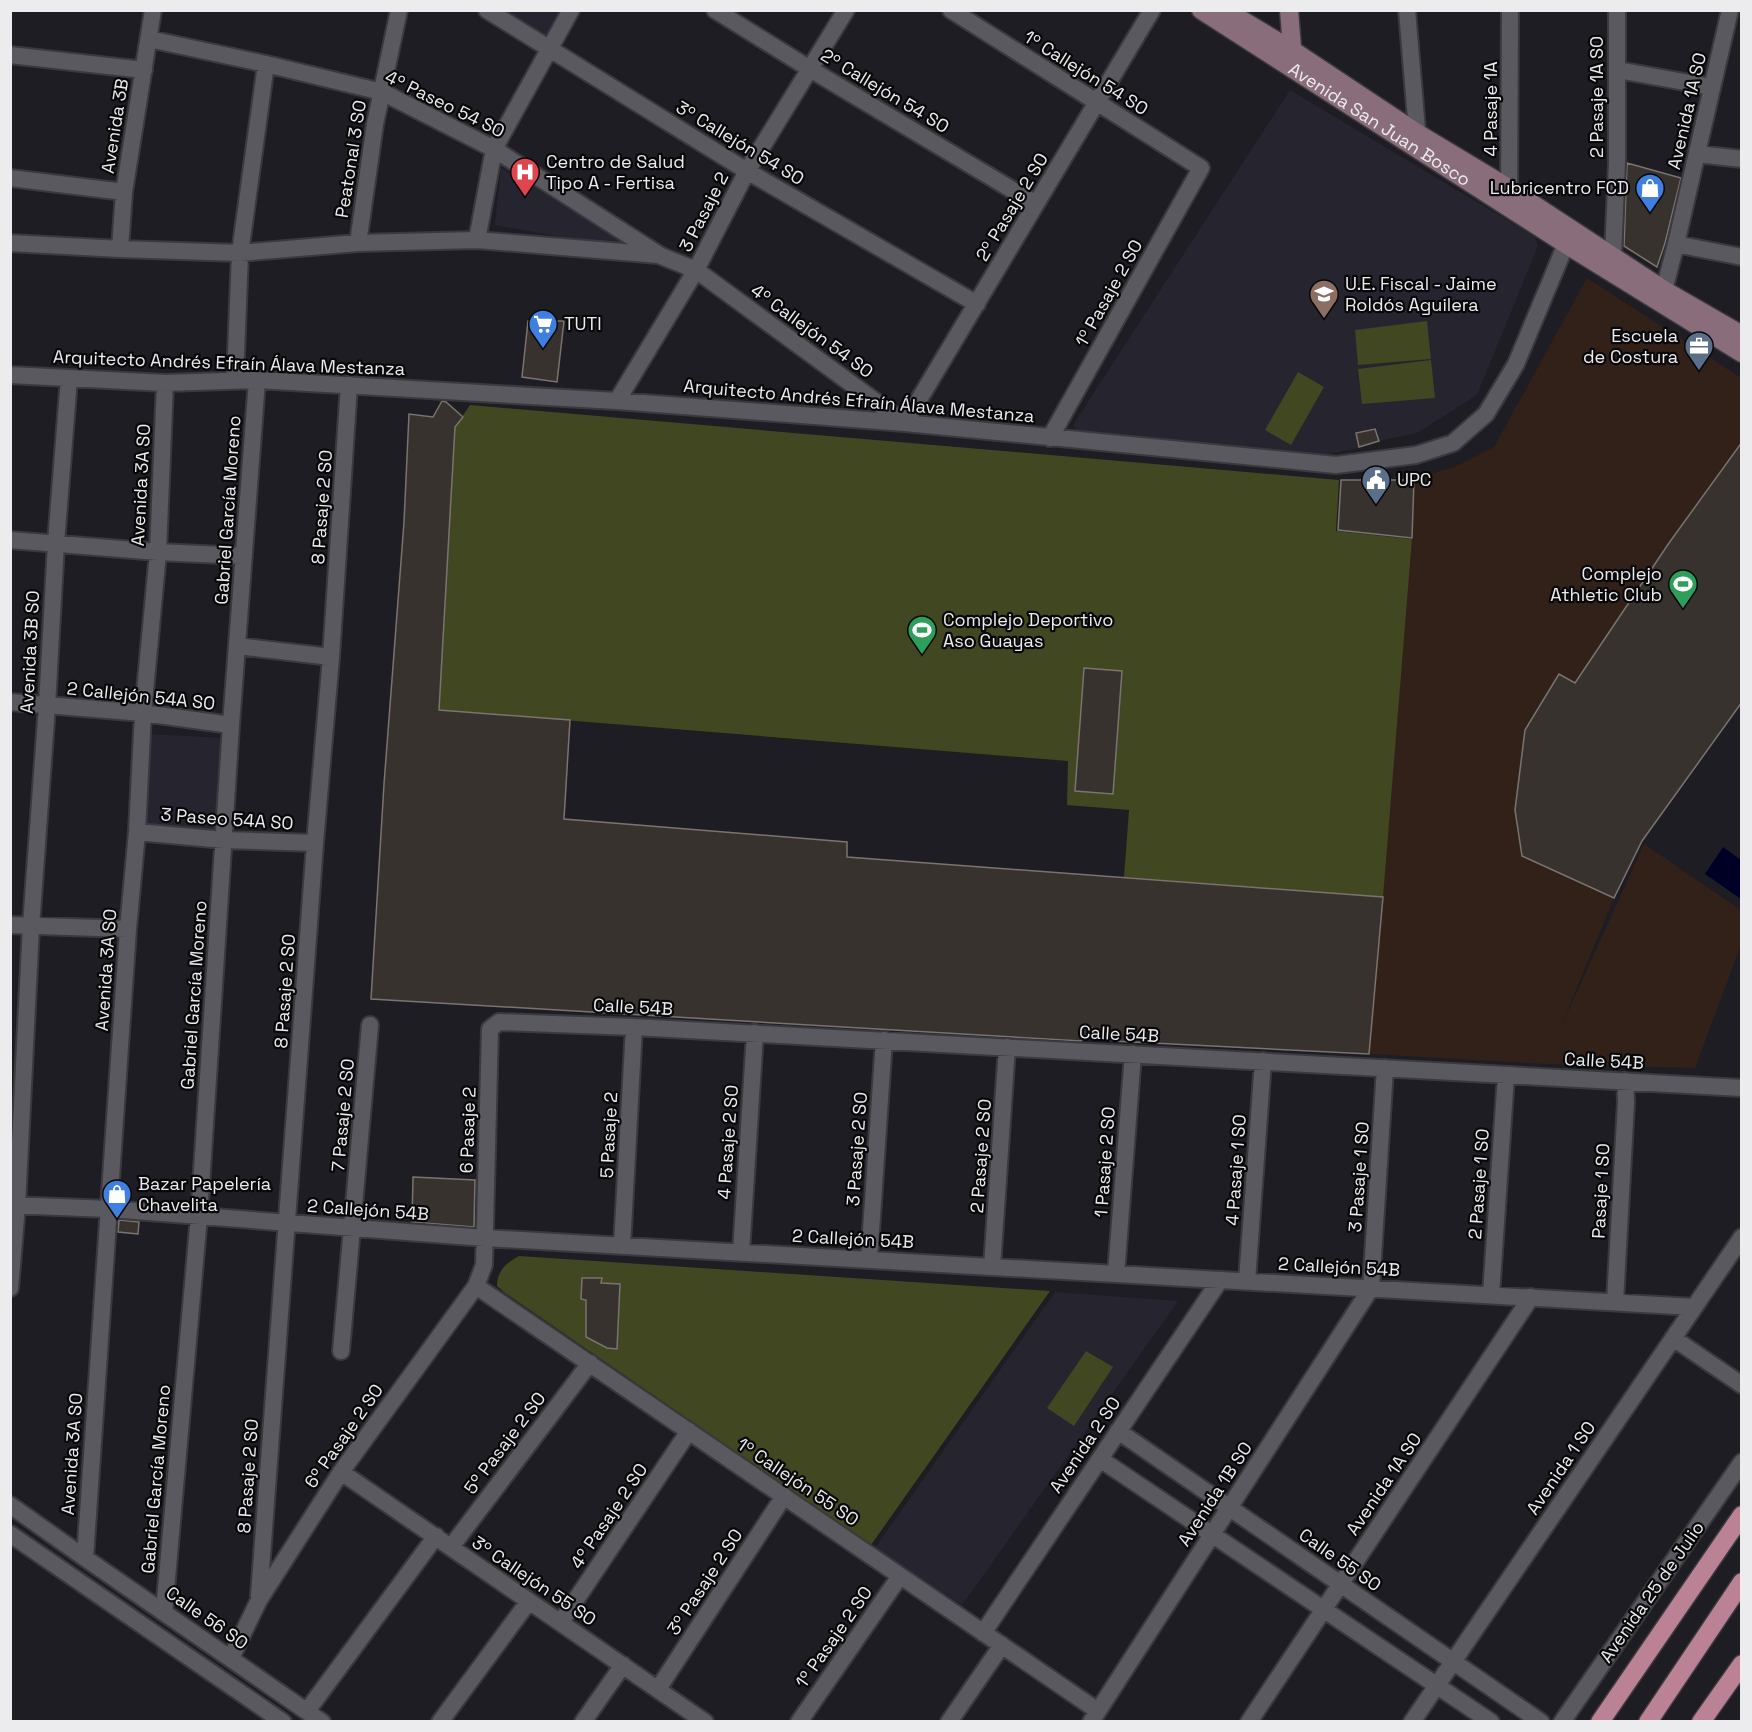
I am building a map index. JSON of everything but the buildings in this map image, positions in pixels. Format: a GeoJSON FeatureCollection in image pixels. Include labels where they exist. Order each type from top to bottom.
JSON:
{"type":"FeatureCollection","features":[{"type":"Feature","properties":{"kind":"main road","name":"Avenida 25 de Julio"},"geometry":{"type":"LineString","coordinates":[[1600,1722],[1742,1515]]}},
{"type":"Feature","properties":{"kind":"main road"},"geometry":{"type":"LineString","coordinates":[[1647,1722],[1742,1582]]}},
{"type":"Feature","properties":{"kind":"main road"},"geometry":{"type":"LineString","coordinates":[[1701,1722],[1742,1664]]}},
{"type":"Feature","properties":{"kind":"street","name":"Avenida 3B"},"geometry":{"type":"LineString","coordinates":[[120,249],[124,192],[153,10]]}},
{"type":"Feature","properties":{"kind":"street","name":"Peatonal 3 SO"},"geometry":{"type":"LineString","coordinates":[[358,243],[375,124],[399,10]]}},
{"type":"Feature","properties":{"kind":"street","name":"3º Callejón 54 SO"},"geometry":{"type":"LineString","coordinates":[[487,10],[548,50],[747,171],[977,304]]}},
{"type":"Feature","properties":{"kind":"street"},"geometry":{"type":"LineString","coordinates":[[477,240],[494,149],[572,10]]}},
{"type":"Feature","properties":{"kind":"street","name":"2º Callejón 54 SO"},"geometry":{"type":"LineString","coordinates":[[715,10],[1036,204]]}},
{"type":"Feature","properties":{"kind":"street","name":"3 Pasaje 2"},"geometry":{"type":"LineString","coordinates":[[617,401],[696,270],[747,171],[846,10]]}},
{"type":"Feature","properties":{"kind":"street","name":"1º Callejón 54 SO"},"geometry":{"type":"LineString","coordinates":[[951,10],[1096,104],[1201,168]]}},
{"type":"Feature","properties":{"kind":"street","name":"2º Pasaje 2 SO"},"geometry":{"type":"LineString","coordinates":[[905,423],[1152,10]]}},
{"type":"Feature","properties":{"kind":"street","name":"Avenida San Juan Bosco"},"geometry":{"type":"LineString","coordinates":[[1201,10],[1293,69],[1418,141],[1510,189],[1570,237],[1742,353]]}},
{"type":"Feature","properties":{"kind":"street","name":"Avenida San Juan Bosco"},"geometry":{"type":"LineString","coordinates":[[1225,10],[1293,50],[1508,207],[1613,256],[1664,290],[1742,335]]}},
{"type":"Feature","properties":{"kind":"street"},"geometry":{"type":"LineString","coordinates":[[1289,10],[1293,69]]}},
{"type":"Feature","properties":{"kind":"street"},"geometry":{"type":"LineString","coordinates":[[1407,10],[1418,141]]}},
{"type":"Feature","properties":{"kind":"street","name":"4 Pasaje 1A"},"geometry":{"type":"LineString","coordinates":[[1508,207],[1510,189],[1510,10]]}},
{"type":"Feature","properties":{"kind":"street","name":"2 Pasaje 1A SO"},"geometry":{"type":"LineString","coordinates":[[1613,256],[1617,163],[1617,10]]}},
{"type":"Feature","properties":{"kind":"street","name":"Avenida 1A SO"},"geometry":{"type":"LineString","coordinates":[[1664,290],[1730,10]]}},
{"type":"Feature","properties":{"kind":"street","name":"4º Paseo 54 SO"},"geometry":{"type":"LineString","coordinates":[[148,39],[382,92],[494,149],[661,256],[696,270]]}},
{"type":"Feature","properties":{"kind":"street"},"geometry":{"type":"LineString","coordinates":[[10,55],[144,70]]}},
{"type":"Feature","properties":{"kind":"street"},"geometry":{"type":"LineString","coordinates":[[235,380],[240,252],[266,64]]}},
{"type":"Feature","properties":{"kind":"street"},"geometry":{"type":"LineString","coordinates":[[1618,70],[1712,87]]}},
{"type":"Feature","properties":{"kind":"street"},"geometry":{"type":"LineString","coordinates":[[1697,154],[1742,159]]}},
{"type":"Feature","properties":{"kind":"street","name":"1º Pasaje 2 SO"},"geometry":{"type":"LineString","coordinates":[[1050,438],[1201,168]]}},
{"type":"Feature","properties":{"kind":"street"},"geometry":{"type":"LineString","coordinates":[[10,178],[124,192]]}},
{"type":"Feature","properties":{"kind":"street","name":"Arquitecto Andrés Efraín Álava Mestanza"},"geometry":{"type":"LineString","coordinates":[[10,375],[165,383],[257,380],[617,401],[905,423],[1336,465],[1416,455],[1453,443],[1486,414],[1516,364],[1570,237]]}},
{"type":"Feature","properties":{"kind":"street"},"geometry":{"type":"LineString","coordinates":[[10,243],[240,252],[358,243],[477,240],[661,256]]}},
{"type":"Feature","properties":{"kind":"street"},"geometry":{"type":"LineString","coordinates":[[1676,244],[1742,257]]}},
{"type":"Feature","properties":{"kind":"street","name":"4º Callejón 54 SO"},"geometry":{"type":"LineString","coordinates":[[696,270],[905,423]]}},
{"type":"Feature","properties":{"kind":"street","name":"Avenida 3B SO"},"geometry":{"type":"LineString","coordinates":[[10,1288],[31,926],[69,378]]}},
{"type":"Feature","properties":{"kind":"street","name":"Gabriel García Moreno"},"geometry":{"type":"LineString","coordinates":[[164,1612],[199,1216],[231,725],[257,380]]}},
{"type":"Feature","properties":{"kind":"street","name":"Avenida 3A SO"},"geometry":{"type":"LineString","coordinates":[[84,1558],[128,929],[137,832],[143,713],[158,552],[165,383]]}},
{"type":"Feature","properties":{"kind":"street","name":"8 Pasaje 2 SO"},"geometry":{"type":"LineString","coordinates":[[259,1600],[331,657],[349,385]]}},
{"type":"Feature","properties":{"kind":"street"},"geometry":{"type":"LineString","coordinates":[[10,540],[158,552],[244,556]]}},
{"type":"Feature","properties":{"kind":"street"},"geometry":{"type":"LineString","coordinates":[[237,646],[331,657]]}},
{"type":"Feature","properties":{"kind":"street","name":"2 Callejón 54A SO"},"geometry":{"type":"LineString","coordinates":[[10,702],[143,713],[231,725]]}},
{"type":"Feature","properties":{"kind":"street","name":"3 Paseo 54A SO"},"geometry":{"type":"LineString","coordinates":[[137,832],[224,840],[315,843]]}},
{"type":"Feature","properties":{"kind":"street"},"geometry":{"type":"LineString","coordinates":[[10,925],[128,929]]}},
{"type":"Feature","properties":{"kind":"street","name":"Calle 54B"},"geometry":{"type":"LineString","coordinates":[[494,1024],[499,1022],[755,1033],[1742,1088]]}},
{"type":"Feature","properties":{"kind":"street","name":"6 Pasaje 2"},"geometry":{"type":"LineString","coordinates":[[485,1238],[490,1029],[494,1024]]}},
{"type":"Feature","properties":{"kind":"street","name":"7 Pasaje 2 SO"},"geometry":{"type":"LineString","coordinates":[[341,1351],[370,1025]]}},
{"type":"Feature","properties":{"kind":"street","name":"5 Pasaje 2"},"geometry":{"type":"LineString","coordinates":[[622,1246],[634,1027]]}},
{"type":"Feature","properties":{"kind":"street","name":"4 Pasaje 2 SO"},"geometry":{"type":"LineString","coordinates":[[741,1253],[755,1033]]}},
{"type":"Feature","properties":{"kind":"street","name":"3 Pasaje 2 SO"},"geometry":{"type":"LineString","coordinates":[[869,1260],[884,1040]]}},
{"type":"Feature","properties":{"kind":"street","name":"2 Pasaje 2 SO"},"geometry":{"type":"LineString","coordinates":[[992,1267],[1007,1047]]}},
{"type":"Feature","properties":{"kind":"street","name":"1 Pasaje 2 SO"},"geometry":{"type":"LineString","coordinates":[[1116,1274],[1133,1054]]}},
{"type":"Feature","properties":{"kind":"street","name":"4 Pasaje 1 SO"},"geometry":{"type":"LineString","coordinates":[[1247,1281],[1263,1061]]}},
{"type":"Feature","properties":{"kind":"street","name":"3 Pasaje 1 SO"},"geometry":{"type":"LineString","coordinates":[[1371,1288],[1385,1068]]}},
{"type":"Feature","properties":{"kind":"street","name":"2 Pasaje 1 SO"},"geometry":{"type":"LineString","coordinates":[[1491,1295],[1506,1075]]}},
{"type":"Feature","properties":{"kind":"street","name":"Pasaje 1 SO"},"geometry":{"type":"LineString","coordinates":[[1615,1302],[1626,1102],[1625,1081]]}},
{"type":"Feature","properties":{"kind":"street","name":"2 Callejón 54B"},"geometry":{"type":"LineString","coordinates":[[14,1205],[109,1209],[485,1238],[1694,1307]]}},
{"type":"Feature","properties":{"kind":"street","name":"6º Pasaje 2 SO"},"geometry":{"type":"LineString","coordinates":[[231,1658],[259,1600],[341,1472],[476,1286],[484,1266],[485,1238]]}},
{"type":"Feature","properties":{"kind":"street","name":"Avenida 1 SO"},"geometry":{"type":"LineString","coordinates":[[1412,1722],[1694,1307],[1739,1248]]}},
{"type":"Feature","properties":{"kind":"street","name":"Avenida 2 SO"},"geometry":{"type":"LineString","coordinates":[[983,1633],[1220,1280]]}},
{"type":"Feature","properties":{"kind":"street","name":"1º Callejón 55 SO"},"geometry":{"type":"LineString","coordinates":[[476,1286],[1002,1645],[1094,1716]]}},
{"type":"Feature","properties":{"kind":"street","name":"Avenida 1B SO"},"geometry":{"type":"LineString","coordinates":[[1094,1716],[1371,1288]]}},
{"type":"Feature","properties":{"kind":"street","name":"Avenida 1A SO"},"geometry":{"type":"LineString","coordinates":[[1249,1722],[1531,1298]]}},
{"type":"Feature","properties":{"kind":"street"},"geometry":{"type":"LineString","coordinates":[[1673,1338],[1742,1384]]}},
{"type":"Feature","properties":{"kind":"street","name":"5º Pasaje 2 SO"},"geometry":{"type":"LineString","coordinates":[[451,1547],[590,1363]]}},
{"type":"Feature","properties":{"kind":"street","name":"4º Pasaje 2 SO"},"geometry":{"type":"LineString","coordinates":[[561,1622],[689,1431]]}},
{"type":"Feature","properties":{"kind":"street","name":"Calle 55 SO"},"geometry":{"type":"LineString","coordinates":[[1118,1431],[1540,1722]]}},
{"type":"Feature","properties":{"kind":"street"},"geometry":{"type":"LineString","coordinates":[[1100,1459],[1491,1722]]}},
{"type":"Feature","properties":{"kind":"street","name":"Avenida 25 de Julio"},"geometry":{"type":"LineString","coordinates":[[1562,1722],[1742,1462]]}},
{"type":"Feature","properties":{"kind":"street","name":"3º Callejón 55 SO"},"geometry":{"type":"LineString","coordinates":[[341,1472],[705,1722]]}},
{"type":"Feature","properties":{"kind":"street","name":"3º Pasaje 2 SO"},"geometry":{"type":"LineString","coordinates":[[658,1689],[784,1496]]}},
{"type":"Feature","properties":{"kind":"street","name":"Calle 56 SO"},"geometry":{"type":"LineString","coordinates":[[10,1505],[322,1722]]}},
{"type":"Feature","properties":{"kind":"street"},"geometry":{"type":"LineString","coordinates":[[10,1534],[284,1722]]}},
{"type":"Feature","properties":{"kind":"street"},"geometry":{"type":"LineString","coordinates":[[307,1711],[436,1536]]}},
{"type":"Feature","properties":{"kind":"street","name":"1º Pasaje 2 SO"},"geometry":{"type":"LineString","coordinates":[[800,1722],[900,1576]]}},
{"type":"Feature","properties":{"kind":"street"},"geometry":{"type":"LineString","coordinates":[[440,1722],[529,1600]]}},
{"type":"Feature","properties":{"kind":"street"},"geometry":{"type":"LineString","coordinates":[[949,1722],[1002,1645]]}},
{"type":"Feature","properties":{"kind":"street"},"geometry":{"type":"LineString","coordinates":[[583,1722],[623,1665]]}},
{"type":"Feature","properties":{"kind":"shaded area"},"geometry":{"type":"Polygon","coordinates":[[[504,11],[563,11],[548,38],[504,11]]]}},
{"type":"Feature","properties":{"kind":"shaded area","name":"U.E. Fiscal - Jaime Roldós Aguilera"},"geometry":{"type":"Polygon","coordinates":[[[1290,90],[1535,237],[1538,246],[1477,395],[1417,433],[1379,441],[1375,428],[1355,433],[1359,448],[1318,456],[1080,434],[1073,425],[1290,90]]]}},
{"type":"Feature","properties":{"kind":"shaded area","name":"Centro de Salud Tipo A - Fertisa"},"geometry":{"type":"Polygon","coordinates":[[[501,168],[622,235],[616,247],[495,225],[501,168]]]}},
{"type":"Feature","properties":{"kind":"shaded area"},"geometry":{"type":"Polygon","coordinates":[[[1587,278],[1741,378],[1742,442],[1669,543],[1575,683],[1559,674],[1525,730],[1515,810],[1522,855],[1614,898],[1559,1031],[1644,844],[1741,910],[1741,945],[1695,1068],[1545,1064],[1369,1054],[1415,479],[1457,466],[1494,447],[1587,278]]]}},
{"type":"Feature","properties":{"kind":"shaded area"},"geometry":{"type":"Polygon","coordinates":[[[147,734],[223,738],[218,834],[142,827],[147,734]]]}},
{"type":"Feature","properties":{"kind":"shaded area"},"geometry":{"type":"Polygon","coordinates":[[[1055,1292],[1178,1301],[962,1605],[875,1548],[1055,1292]]]}},
{"type":"Feature","properties":{"kind":"green space"},"geometry":{"type":"Polygon","coordinates":[[[1427,321],[1431,359],[1358,365],[1355,330],[1427,321]]]}},
{"type":"Feature","properties":{"kind":"green space"},"geometry":{"type":"Polygon","coordinates":[[[1431,360],[1435,398],[1362,404],[1358,369],[1431,360]]]}},
{"type":"Feature","properties":{"kind":"green space"},"geometry":{"type":"Polygon","coordinates":[[[1298,372],[1324,387],[1291,445],[1265,430],[1298,372]]]}},
{"type":"Feature","properties":{"kind":"green space","name":"Complejo Deportivo Aso Guayas"},"geometry":{"type":"Polygon","coordinates":[[[470,405],[1339,480],[1336,531],[1412,539],[1383,897],[1124,877],[1129,810],[1067,805],[1068,761],[439,710],[455,427],[470,405]]]}},
{"type":"Feature","properties":{"kind":"green space"},"geometry":{"type":"Polygon","coordinates":[[[519,1256],[1050,1291],[871,1545],[505,1293],[497,1286],[499,1276],[506,1265],[519,1256]]]}},
{"type":"Feature","properties":{"kind":"green space"},"geometry":{"type":"Polygon","coordinates":[[[1086,1351],[1113,1367],[1074,1426],[1047,1408],[1086,1351]]]}},
{"type":"Feature","properties":{"kind":"water"},"geometry":{"type":"Polygon","coordinates":[[[1723,847],[1741,860],[1741,899],[1705,874],[1723,847]]]}},
{"type":"Feature","properties":{"kind":"place","name":"Centro de Salud Tipo A - Fertisa"},"geometry":{"type":"Point","coordinates":[525,198]}},
{"type":"Feature","properties":{"kind":"place","name":"Lubricentro FCD"},"geometry":{"type":"Point","coordinates":[1650,214]}},
{"type":"Feature","properties":{"kind":"place","name":"U.E. Fiscal - Jaime Roldós Aguilera"},"geometry":{"type":"Point","coordinates":[1324,320]}},
{"type":"Feature","properties":{"kind":"place","name":"TUTI"},"geometry":{"type":"Point","coordinates":[543,350]}},
{"type":"Feature","properties":{"kind":"place","name":"Escuela de Costura"},"geometry":{"type":"Point","coordinates":[1699,372]}},
{"type":"Feature","properties":{"kind":"place","name":"UPC"},"geometry":{"type":"Point","coordinates":[1376,506]}},
{"type":"Feature","properties":{"kind":"place","name":"Complejo Athletic Club"},"geometry":{"type":"Point","coordinates":[1683,610]}},
{"type":"Feature","properties":{"kind":"place","name":"Complejo Deportivo Aso Guayas"},"geometry":{"type":"Point","coordinates":[922,656]}},
{"type":"Feature","properties":{"kind":"place","name":"Bazar Papelería Chavelita"},"geometry":{"type":"Point","coordinates":[117,1220]}}]}
